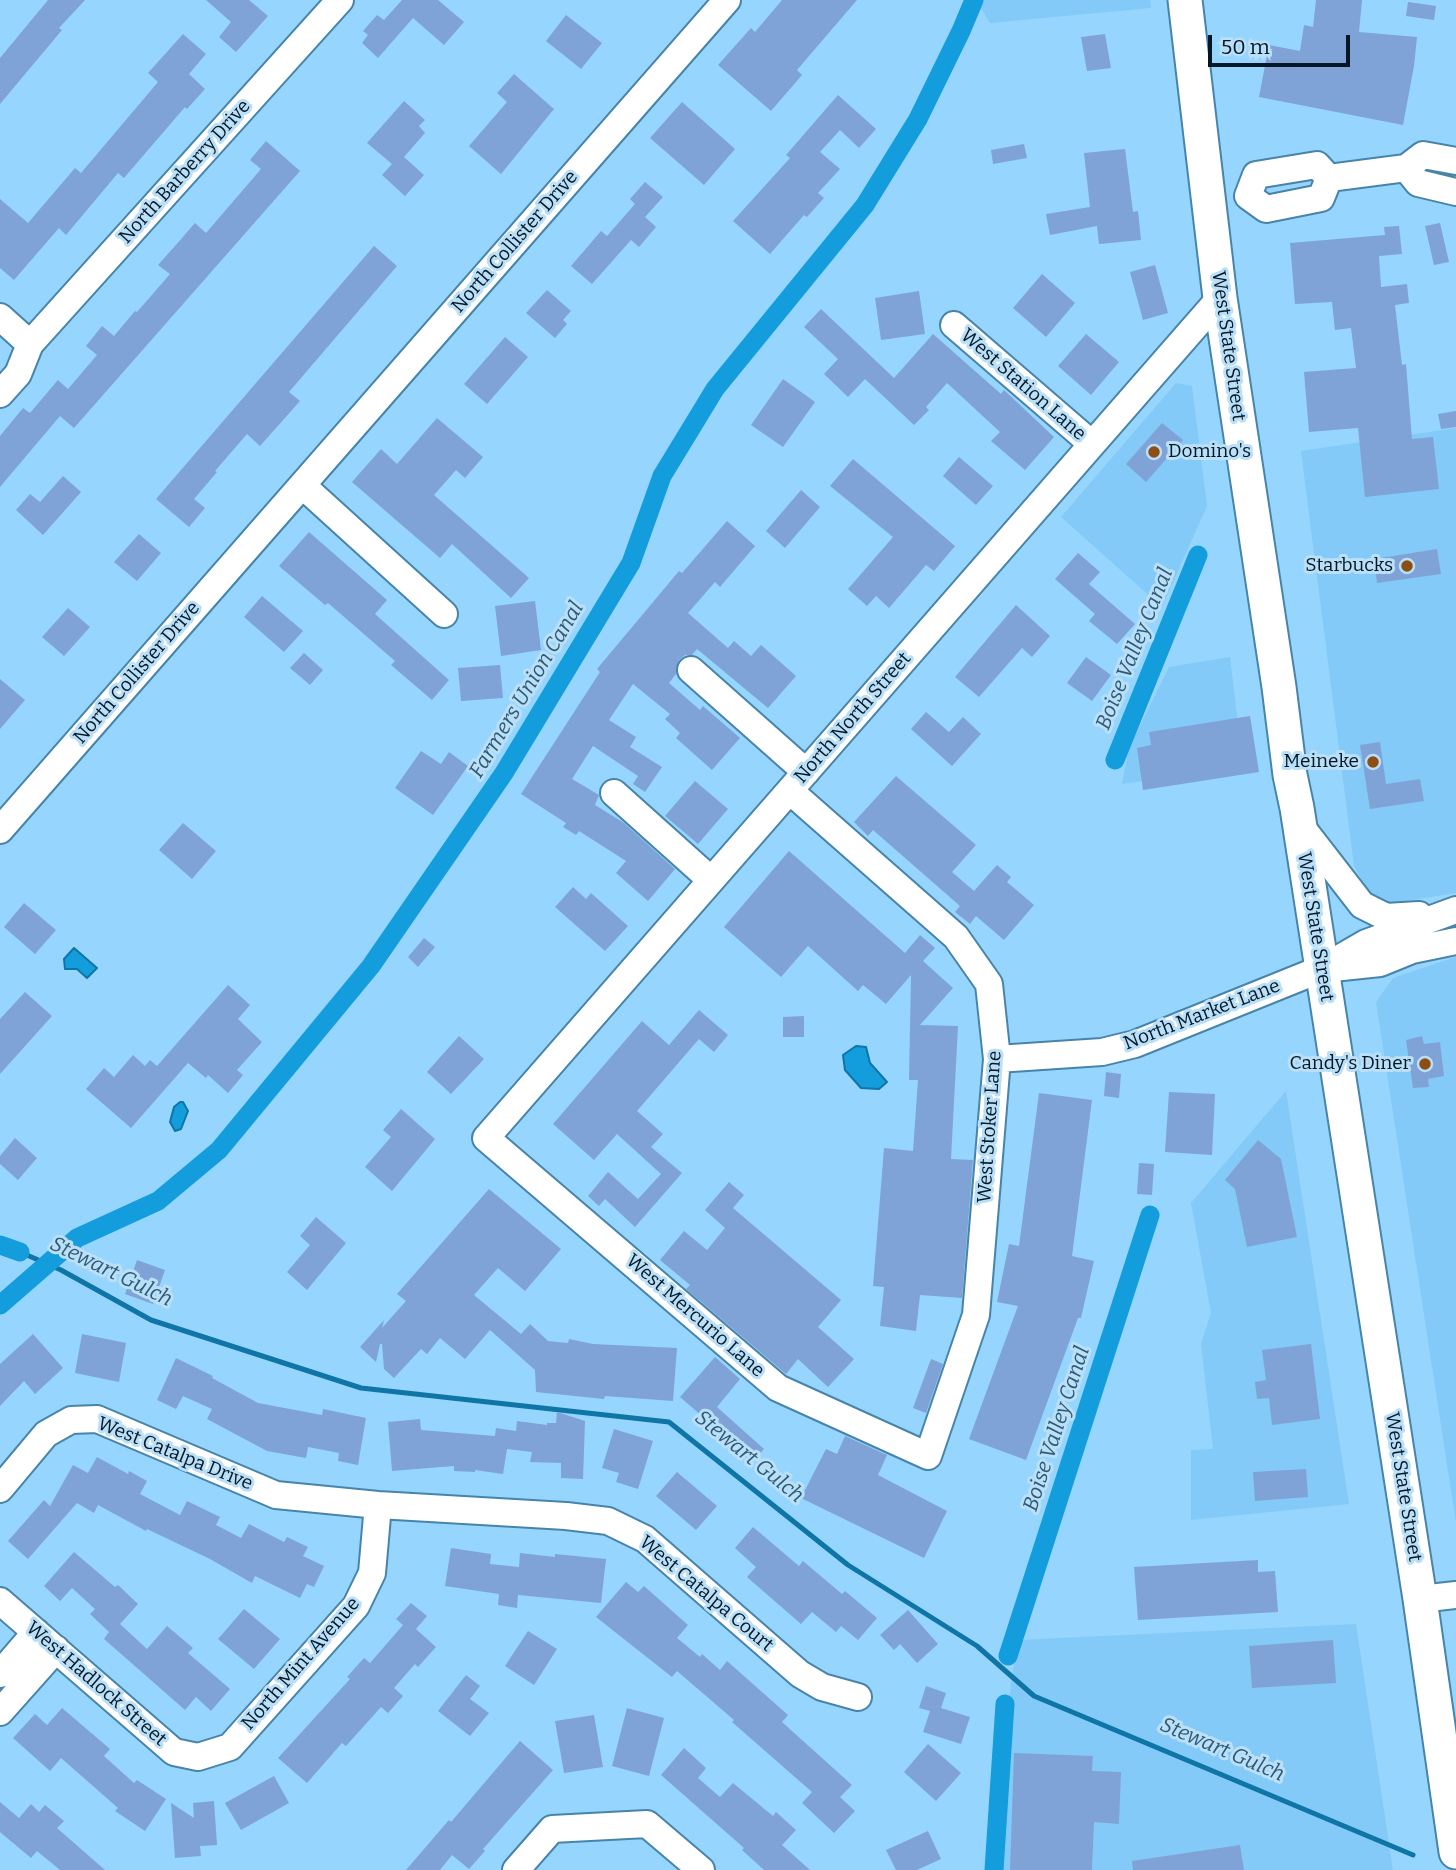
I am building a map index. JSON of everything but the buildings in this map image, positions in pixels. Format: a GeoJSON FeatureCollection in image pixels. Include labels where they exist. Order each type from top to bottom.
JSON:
{"type":"FeatureCollection","features":[{"type":"Feature","properties":{"kind":"main road","name":"West State Street"},"geometry":{"type":"LineString","coordinates":[[1185,0],[1220,299],[1290,775],[1420,1599],[1456,1852]]}},
{"type":"Feature","properties":{"kind":"street","name":"North Collister Drive"},"geometry":{"type":"LineString","coordinates":[[0,830],[727,0]]}},
{"type":"Feature","properties":{"kind":"street","name":"North Barberry Drive"},"geometry":{"type":"LineString","coordinates":[[0,394],[18,374],[30,344],[325,5]]}},
{"type":"Feature","properties":{"kind":"street"},"geometry":{"type":"LineString","coordinates":[[1329,178],[1406,168],[1423,155],[1456,161]]}},
{"type":"Feature","properties":{"kind":"street"},"geometry":{"type":"LineString","coordinates":[[1248,196],[1255,175],[1317,165],[1329,178]]}},
{"type":"Feature","properties":{"kind":"street"},"geometry":{"type":"LineString","coordinates":[[1406,168],[1418,183],[1456,192]]}},
{"type":"Feature","properties":{"kind":"street"},"geometry":{"type":"LineString","coordinates":[[1209,199],[1248,196],[1266,209],[1321,198],[1329,178]]}},
{"type":"Feature","properties":{"kind":"street","name":"North North Street"},"geometry":{"type":"LineString","coordinates":[[486,1138],[1220,299]]}},
{"type":"Feature","properties":{"kind":"street"},"geometry":{"type":"LineString","coordinates":[[0,317],[30,344]]}},
{"type":"Feature","properties":{"kind":"street","name":"West Station Lane"},"geometry":{"type":"LineString","coordinates":[[954,325],[1092,444]]}},
{"type":"Feature","properties":{"kind":"street"},"geometry":{"type":"LineString","coordinates":[[302,485],[444,614]]}},
{"type":"Feature","properties":{"kind":"street","name":"West Stoker Lane"},"geometry":{"type":"LineString","coordinates":[[691,670],[798,782],[956,937],[989,984],[996,1059],[976,1315],[928,1456]]}},
{"type":"Feature","properties":{"kind":"street"},"geometry":{"type":"LineString","coordinates":[[614,793],[711,880]]}},
{"type":"Feature","properties":{"kind":"street"},"geometry":{"type":"LineString","coordinates":[[1299,824],[1362,905],[1374,912],[1386,917],[1454,911]]}},
{"type":"Feature","properties":{"kind":"street"},"geometry":{"type":"LineString","coordinates":[[1321,969],[1366,943],[1454,911]]}},
{"type":"Feature","properties":{"kind":"street"},"geometry":{"type":"LineString","coordinates":[[1321,969],[1380,963],[1412,950],[1456,941]]}},
{"type":"Feature","properties":{"kind":"street","name":"North Market Lane"},"geometry":{"type":"LineString","coordinates":[[996,1059],[1102,1052],[1135,1044],[1321,969]]}},
{"type":"Feature","properties":{"kind":"street","name":"West Mercurio Lane"},"geometry":{"type":"LineString","coordinates":[[486,1138],[778,1388],[928,1456]]}},
{"type":"Feature","properties":{"kind":"street","name":"West Catalpa Drive"},"geometry":{"type":"LineString","coordinates":[[0,1489],[46,1434],[71,1420],[97,1419],[276,1495],[379,1505]]}},
{"type":"Feature","properties":{"kind":"street","name":"West Catalpa Court"},"geometry":{"type":"LineString","coordinates":[[379,1505],[608,1521],[645,1539],[800,1674],[822,1687],[858,1697]]}},
{"type":"Feature","properties":{"kind":"street","name":"North Mint Avenue"},"geometry":{"type":"LineString","coordinates":[[198,1757],[230,1747],[356,1605],[372,1573],[379,1505]]}},
{"type":"Feature","properties":{"kind":"street"},"geometry":{"type":"LineString","coordinates":[[1420,1599],[1456,1595]]}},
{"type":"Feature","properties":{"kind":"street","name":"West Hadlock Street"},"geometry":{"type":"LineString","coordinates":[[0,1601],[174,1752],[198,1757]]}},
{"type":"Feature","properties":{"kind":"street"},"geometry":{"type":"LineString","coordinates":[[0,1674],[46,1641]]}},
{"type":"Feature","properties":{"kind":"street"},"geometry":{"type":"LineString","coordinates":[[0,1712],[46,1641]]}},
{"type":"Feature","properties":{"kind":"street"},"geometry":{"type":"LineString","coordinates":[[516,1870],[552,1829],[647,1824],[701,1870]]}},
{"type":"Feature","properties":{"kind":"shaded area"},"geometry":{"type":"Polygon","coordinates":[[[976,0],[1150,0],[1151,8],[990,23],[976,0]]]}},
{"type":"Feature","properties":{"kind":"shaded area"},"geometry":{"type":"Polygon","coordinates":[[[1176,383],[1192,386],[1207,506],[1162,607],[1061,517],[1176,383]]]}},
{"type":"Feature","properties":{"kind":"shaded area"},"geometry":{"type":"Polygon","coordinates":[[[1456,428],[1456,893],[1387,904],[1369,893],[1354,866],[1301,451],[1456,428]]]}},
{"type":"Feature","properties":{"kind":"shaded area"},"geometry":{"type":"Polygon","coordinates":[[[1230,657],[1243,766],[1122,784],[1129,748],[1169,667],[1230,657]]]}},
{"type":"Feature","properties":{"kind":"shaded area"},"geometry":{"type":"Polygon","coordinates":[[[74,948],[97,968],[87,978],[77,969],[65,969],[64,959],[74,948]]]}},
{"type":"Feature","properties":{"kind":"shaded area"},"geometry":{"type":"Polygon","coordinates":[[[1456,957],[1456,1523],[1376,1002],[1393,978],[1456,957]]]}},
{"type":"Feature","properties":{"kind":"shaded area"},"geometry":{"type":"Polygon","coordinates":[[[856,1046],[866,1047],[870,1063],[887,1082],[879,1089],[861,1088],[845,1070],[843,1055],[856,1046]]]}},
{"type":"Feature","properties":{"kind":"shaded area"},"geometry":{"type":"Polygon","coordinates":[[[1286,1091],[1349,1504],[1191,1520],[1191,1450],[1213,1449],[1201,1344],[1211,1313],[1191,1203],[1286,1091]]]}},
{"type":"Feature","properties":{"kind":"shaded area"},"geometry":{"type":"Polygon","coordinates":[[[183,1102],[188,1111],[181,1129],[175,1131],[170,1122],[174,1107],[183,1102]]]}},
{"type":"Feature","properties":{"kind":"shaded area"},"geometry":{"type":"Polygon","coordinates":[[[1356,1624],[1393,1870],[999,1870],[1011,1682],[1018,1640],[1356,1624]]]}},
{"type":"Feature","properties":{"kind":"waterway","name":"Farmers Union Canal"},"geometry":{"type":"LineString","coordinates":[[0,1305],[77,1238],[158,1201],[219,1150],[371,966],[504,773],[631,563],[662,476],[715,389],[865,205],[918,119],[974,0]]}},
{"type":"Feature","properties":{"kind":"waterway","name":"Boise Valley Canal"},"geometry":{"type":"LineString","coordinates":[[1115,760],[1198,555]]}},
{"type":"Feature","properties":{"kind":"waterway","name":"Boise Valley Canal"},"geometry":{"type":"LineString","coordinates":[[1008,1656],[1150,1215]]}},
{"type":"Feature","properties":{"kind":"waterway","name":"Stewart Gulch"},"geometry":{"type":"LineString","coordinates":[[0,1245],[20,1252]]}},
{"type":"Feature","properties":{"kind":"waterway","name":"Stewart Gulch"},"geometry":{"type":"LineString","coordinates":[[20,1252],[61,1270],[151,1320],[361,1388],[669,1422],[848,1565],[977,1646],[1034,1696],[1413,1855]]}},
{"type":"Feature","properties":{"kind":"waterway","name":"Boise Valley Canal"},"geometry":{"type":"LineString","coordinates":[[994,1870],[1005,1704]]}},
{"type":"Feature","properties":{"kind":"place","name":"Domino's"},"geometry":{"type":"Point","coordinates":[1154,452]}},
{"type":"Feature","properties":{"kind":"place","name":"Starbucks"},"geometry":{"type":"Point","coordinates":[1407,566]}},
{"type":"Feature","properties":{"kind":"place","name":"Meineke"},"geometry":{"type":"Point","coordinates":[1373,762]}},
{"type":"Feature","properties":{"kind":"place","name":"Candy's Diner"},"geometry":{"type":"Point","coordinates":[1425,1064]}}]}
